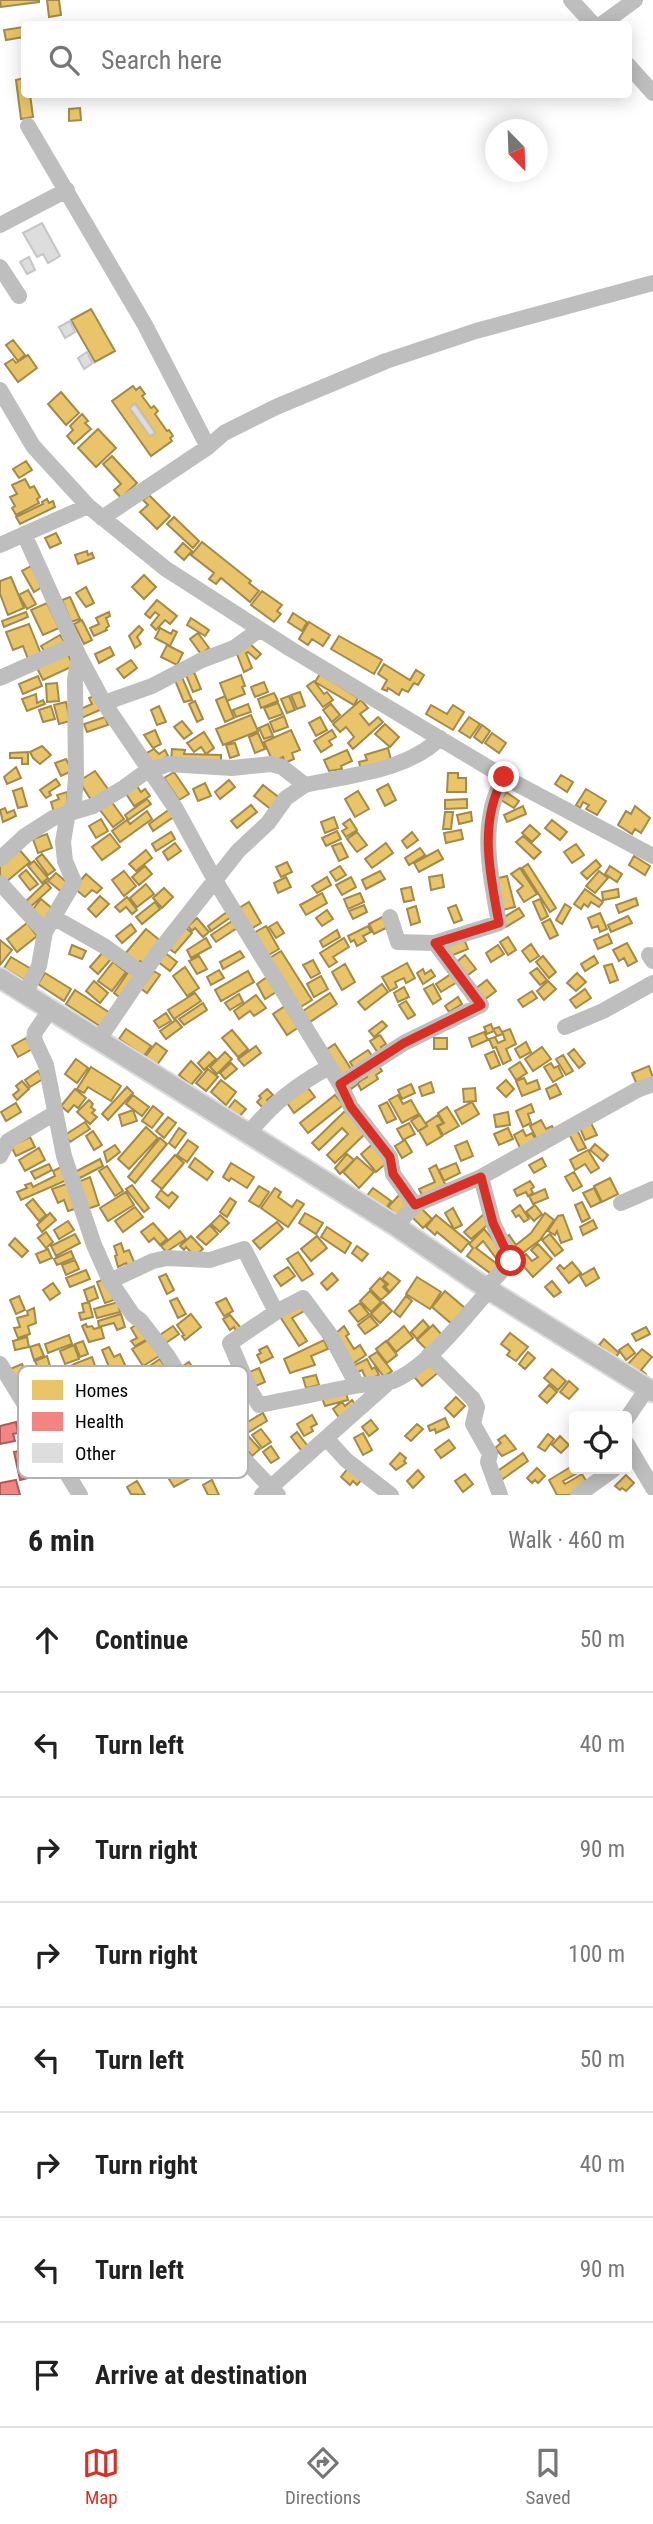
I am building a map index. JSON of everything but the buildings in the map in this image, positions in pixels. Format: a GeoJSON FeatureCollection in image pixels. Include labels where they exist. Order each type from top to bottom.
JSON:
{"type":"FeatureCollection","features":[{"type":"Feature","properties":{"kind":"main road"},"geometry":{"type":"LineString","coordinates":[[0,978],[396,1226],[485,1292]]}},
{"type":"Feature","properties":{"kind":"main road"},"geometry":{"type":"LineString","coordinates":[[0,992],[485,1292],[649,1397]]}},
{"type":"Feature","properties":{"kind":"street"},"geometry":{"type":"LineString","coordinates":[[571,0],[590,21]]}},
{"type":"Feature","properties":{"kind":"street"},"geometry":{"type":"LineString","coordinates":[[606,21],[635,0]]}},
{"type":"Feature","properties":{"kind":"street"},"geometry":{"type":"LineString","coordinates":[[632,69],[653,93]]}},
{"type":"Feature","properties":{"kind":"street"},"geometry":{"type":"LineString","coordinates":[[28,126],[145,325],[208,447]]}},
{"type":"Feature","properties":{"kind":"street"},"geometry":{"type":"LineString","coordinates":[[0,225],[67,190]]}},
{"type":"Feature","properties":{"kind":"street"},"geometry":{"type":"LineString","coordinates":[[0,267],[19,296]]}},
{"type":"Feature","properties":{"kind":"street"},"geometry":{"type":"LineString","coordinates":[[102,518],[208,447],[224,433],[267,411],[386,361],[476,331],[653,283]]}},
{"type":"Feature","properties":{"kind":"street"},"geometry":{"type":"LineString","coordinates":[[0,391],[33,446],[88,506],[166,569],[259,629],[504,777],[653,856]]}},
{"type":"Feature","properties":{"kind":"street"},"geometry":{"type":"LineString","coordinates":[[0,545],[88,506]]}},
{"type":"Feature","properties":{"kind":"street"},"geometry":{"type":"LineString","coordinates":[[23,534],[104,703],[176,809],[216,882],[340,1084],[351,1107],[390,1157],[393,1174],[415,1205]]}},
{"type":"Feature","properties":{"kind":"street"},"geometry":{"type":"LineString","coordinates":[[104,703],[152,686],[201,660],[234,648],[259,629]]}},
{"type":"Feature","properties":{"kind":"street"},"geometry":{"type":"LineString","coordinates":[[0,678],[77,650]]}},
{"type":"Feature","properties":{"kind":"street"},"geometry":{"type":"LineString","coordinates":[[25,994],[39,967],[46,932],[74,881],[63,849],[76,777],[77,650]]}},
{"type":"Feature","properties":{"kind":"street"},"geometry":{"type":"LineString","coordinates":[[99,1039],[143,974],[238,851],[268,822],[286,798],[305,785],[370,771],[414,757],[427,751],[440,738]]}},
{"type":"Feature","properties":{"kind":"street"},"geometry":{"type":"LineString","coordinates":[[0,859],[35,828],[53,818],[93,806],[151,771],[169,764],[232,768],[271,764],[282,767],[305,785]]}},
{"type":"Feature","properties":{"kind":"street"},"geometry":{"type":"LineString","coordinates":[[390,917],[398,942],[435,943],[499,923],[490,875],[488,829],[494,795],[504,777]]}},
{"type":"Feature","properties":{"kind":"street"},"geometry":{"type":"LineString","coordinates":[[0,883],[28,916],[46,932]]}},
{"type":"Feature","properties":{"kind":"street"},"geometry":{"type":"LineString","coordinates":[[53,917],[104,946],[143,974]]}},
{"type":"Feature","properties":{"kind":"street"},"geometry":{"type":"LineString","coordinates":[[340,1084],[404,1043],[481,1005],[435,943]]}},
{"type":"Feature","properties":{"kind":"street"},"geometry":{"type":"LineString","coordinates":[[565,1027],[603,1011],[653,983]]}},
{"type":"Feature","properties":{"kind":"street"},"geometry":{"type":"LineString","coordinates":[[44,1019],[34,1035],[46,1065],[64,1156],[94,1245],[110,1281],[174,1366]]}},
{"type":"Feature","properties":{"kind":"street"},"geometry":{"type":"LineString","coordinates":[[248,1133],[270,1107],[329,1068]]}},
{"type":"Feature","properties":{"kind":"street"},"geometry":{"type":"LineString","coordinates":[[396,1226],[415,1205],[481,1177],[653,1084]]}},
{"type":"Feature","properties":{"kind":"street"},"geometry":{"type":"LineString","coordinates":[[0,1156],[8,1141],[55,1112]]}},
{"type":"Feature","properties":{"kind":"street"},"geometry":{"type":"LineString","coordinates":[[248,1466],[271,1492],[389,1382],[410,1371],[429,1354],[511,1261],[493,1223],[481,1177]]}},
{"type":"Feature","properties":{"kind":"street"},"geometry":{"type":"LineString","coordinates":[[621,1203],[653,1189]]}},
{"type":"Feature","properties":{"kind":"street"},"geometry":{"type":"LineString","coordinates":[[110,1281],[153,1261],[167,1258],[210,1261],[244,1249],[276,1312]]}},
{"type":"Feature","properties":{"kind":"street"},"geometry":{"type":"LineString","coordinates":[[240,1366],[230,1343],[276,1312],[303,1298],[331,1336],[357,1385]]}},
{"type":"Feature","properties":{"kind":"street"},"geometry":{"type":"LineString","coordinates":[[429,1354],[473,1399],[477,1407],[473,1424],[490,1454],[488,1462],[500,1495]]}},
{"type":"Feature","properties":{"kind":"street"},"geometry":{"type":"LineString","coordinates":[[0,1364],[18,1393]]}},
{"type":"Feature","properties":{"kind":"street"},"geometry":{"type":"LineString","coordinates":[[248,1385],[259,1405],[357,1385],[389,1382]]}},
{"type":"Feature","properties":{"kind":"street"},"geometry":{"type":"LineString","coordinates":[[632,1413],[649,1397]]}},
{"type":"Feature","properties":{"kind":"street"},"geometry":{"type":"LineString","coordinates":[[327,1439],[346,1460],[392,1495],[396,1492],[399,1495]]}},
{"type":"Feature","properties":{"kind":"street"},"geometry":{"type":"LineString","coordinates":[[632,1458],[653,1489]]}},
{"type":"Feature","properties":{"kind":"street"},"geometry":{"type":"LineString","coordinates":[[578,1495],[607,1474]]}},
{"type":"Feature","properties":{"kind":"street"},"geometry":{"type":"LineString","coordinates":[[69,1478],[79,1495]]}},
{"type":"Feature","properties":{"kind":"route"},"geometry":{"type":"LineString","coordinates":[[504,777],[494,795],[488,829],[490,875],[499,923],[435,943],[481,1005],[404,1043],[340,1084],[351,1107],[390,1157],[393,1174],[415,1205],[481,1177],[493,1223],[511,1261]]}}]}
